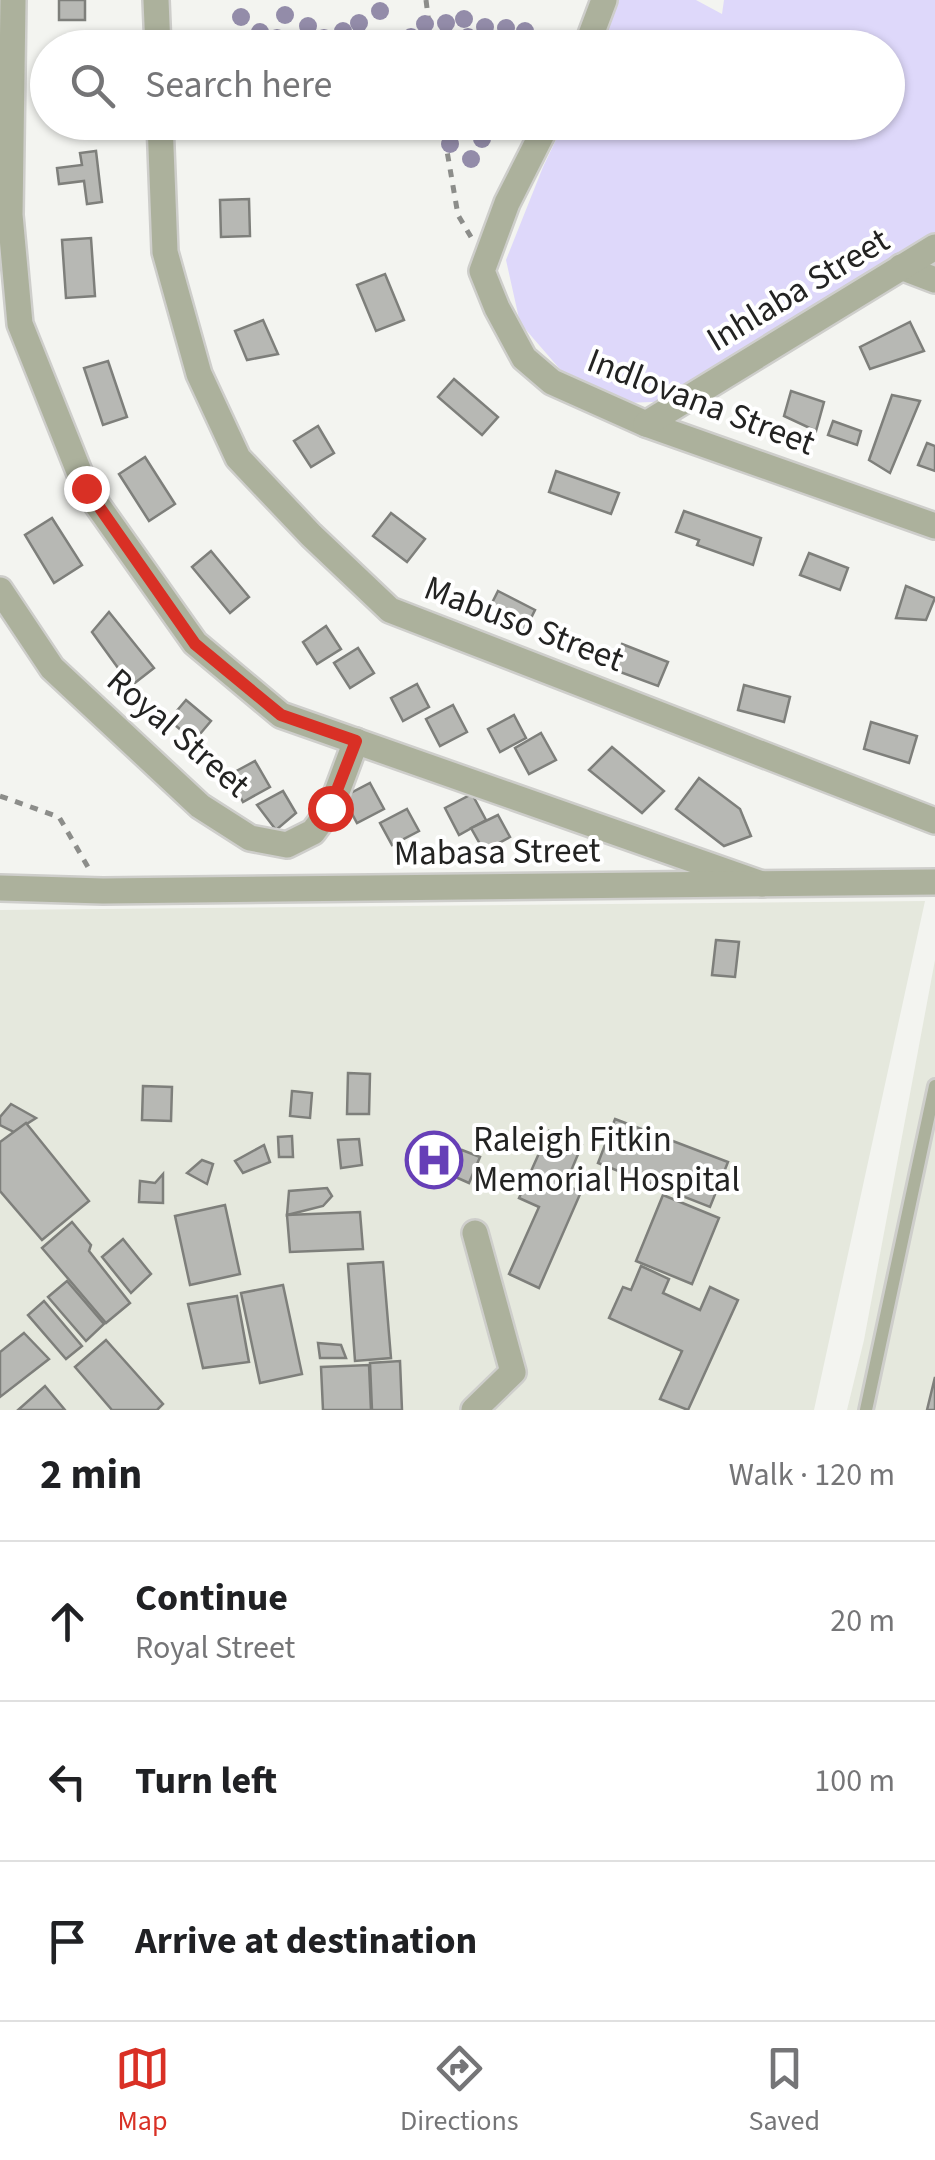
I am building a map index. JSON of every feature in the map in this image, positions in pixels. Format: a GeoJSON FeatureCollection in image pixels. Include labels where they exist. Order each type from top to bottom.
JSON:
{"type":"FeatureCollection","features":[{"type":"Feature","properties":{"kind":"street"},"geometry":{"type":"LineString","coordinates":[[13,0],[10,215],[20,324],[86,488],[195,644],[281,715],[762,884]]}},
{"type":"Feature","properties":{"kind":"street"},"geometry":{"type":"LineString","coordinates":[[156,0],[157,30]]}},
{"type":"Feature","properties":{"kind":"street"},"geometry":{"type":"LineString","coordinates":[[593,30],[604,0]]}},
{"type":"Feature","properties":{"kind":"street","name":"Mabuso Street"},"geometry":{"type":"LineString","coordinates":[[161,140],[165,252],[199,374],[238,458],[390,610],[935,820]]}},
{"type":"Feature","properties":{"kind":"street"},"geometry":{"type":"LineString","coordinates":[[486,261],[507,203],[539,140]]}},
{"type":"Feature","properties":{"kind":"street","name":"Inhlaba Street"},"geometry":{"type":"LineString","coordinates":[[646,424],[935,247]]}},
{"type":"Feature","properties":{"kind":"street","name":"Indlovana Street"},"geometry":{"type":"LineString","coordinates":[[486,261],[482,271],[524,358],[552,382],[646,424],[935,526]]}},
{"type":"Feature","properties":{"kind":"street"},"geometry":{"type":"LineString","coordinates":[[902,267],[935,280]]}},
{"type":"Feature","properties":{"kind":"street","name":"Royal Street"},"geometry":{"type":"LineString","coordinates":[[0,590],[52,668],[200,806],[250,838],[287,846],[313,832],[330,808],[356,741]]}},
{"type":"Feature","properties":{"kind":"street","name":"Mabasa Street"},"geometry":{"type":"LineString","coordinates":[[0,888],[102,892],[935,882]]}},
{"type":"Feature","properties":{"kind":"street"},"geometry":{"type":"LineString","coordinates":[[474,1410],[512,1372],[476,1233]]}},
{"type":"Feature","properties":{"kind":"lane"},"geometry":{"type":"LineString","coordinates":[[866,1410],[935,1086]]}},
{"type":"Feature","properties":{"kind":"path"},"geometry":{"type":"LineString","coordinates":[[426,0],[430,30]]}},
{"type":"Feature","properties":{"kind":"path"},"geometry":{"type":"LineString","coordinates":[[445,140],[458,215],[486,261]]}},
{"type":"Feature","properties":{"kind":"path"},"geometry":{"type":"LineString","coordinates":[[0,796],[59,816],[102,892]]}},
{"type":"Feature","properties":{"kind":"shaded area"},"geometry":{"type":"Polygon","coordinates":[[[619,0],[696,0],[722,14],[724,0],[935,0],[935,236],[680,401],[624,403],[565,375],[520,323],[506,260],[556,140],[905,140],[905,30],[606,30],[619,0]]]}},
{"type":"Feature","properties":{"kind":"shaded area","name":"Raleigh Fitkin Memorial Hospital"},"geometry":{"type":"Polygon","coordinates":[[[925,901],[814,1410],[0,1410],[0,910],[925,901]]]}},
{"type":"Feature","properties":{"kind":"shaded area"},"geometry":{"type":"Polygon","coordinates":[[[935,960],[935,1410],[847,1410],[864,1340],[935,960]]]}},
{"type":"Feature","properties":{"kind":"building"},"geometry":{"type":"Polygon","coordinates":[[[59,0],[85,0],[85,20],[59,20],[59,0]]]}},
{"type":"Feature","properties":{"kind":"building"},"geometry":{"type":"Polygon","coordinates":[[[96,151],[102,202],[87,204],[84,181],[59,184],[57,168],[82,165],[80,153],[96,151]]]}},
{"type":"Feature","properties":{"kind":"building"},"geometry":{"type":"Polygon","coordinates":[[[249,199],[250,236],[221,237],[220,200],[249,199]]]}},
{"type":"Feature","properties":{"kind":"building"},"geometry":{"type":"Polygon","coordinates":[[[91,238],[95,296],[66,298],[62,240],[91,238]]]}},
{"type":"Feature","properties":{"kind":"building"},"geometry":{"type":"Polygon","coordinates":[[[385,274],[404,320],[376,331],[357,285],[385,274]]]}},
{"type":"Feature","properties":{"kind":"building"},"geometry":{"type":"Polygon","coordinates":[[[263,320],[278,354],[247,360],[235,331],[263,320]]]}},
{"type":"Feature","properties":{"kind":"building"},"geometry":{"type":"Polygon","coordinates":[[[910,322],[924,351],[870,369],[860,347],[910,322]]]}},
{"type":"Feature","properties":{"kind":"building"},"geometry":{"type":"Polygon","coordinates":[[[108,361],[127,417],[103,425],[84,368],[108,361]]]}},
{"type":"Feature","properties":{"kind":"building"},"geometry":{"type":"Polygon","coordinates":[[[454,379],[498,417],[482,435],[438,397],[454,379]]]}},
{"type":"Feature","properties":{"kind":"building"},"geometry":{"type":"Polygon","coordinates":[[[791,391],[824,402],[816,431],[784,416],[791,391]]]}},
{"type":"Feature","properties":{"kind":"building"},"geometry":{"type":"Polygon","coordinates":[[[892,395],[920,401],[890,473],[869,460],[892,395]]]}},
{"type":"Feature","properties":{"kind":"building"},"geometry":{"type":"Polygon","coordinates":[[[833,421],[861,431],[857,445],[828,435],[833,421]]]}},
{"type":"Feature","properties":{"kind":"building"},"geometry":{"type":"Polygon","coordinates":[[[318,426],[334,453],[311,467],[294,441],[318,426]]]}},
{"type":"Feature","properties":{"kind":"building"},"geometry":{"type":"Polygon","coordinates":[[[927,443],[935,446],[935,471],[918,465],[927,443]]]}},
{"type":"Feature","properties":{"kind":"building"},"geometry":{"type":"Polygon","coordinates":[[[145,457],[175,504],[149,521],[119,474],[145,457]]]}},
{"type":"Feature","properties":{"kind":"building"},"geometry":{"type":"Polygon","coordinates":[[[556,471],[619,493],[611,514],[549,492],[556,471]]]}},
{"type":"Feature","properties":{"kind":"building"},"geometry":{"type":"Polygon","coordinates":[[[684,511],[761,538],[753,565],[697,545],[699,540],[676,532],[684,511]]]}},
{"type":"Feature","properties":{"kind":"building"},"geometry":{"type":"Polygon","coordinates":[[[391,513],[425,539],[407,562],[373,536],[391,513]]]}},
{"type":"Feature","properties":{"kind":"building"},"geometry":{"type":"Polygon","coordinates":[[[52,518],[82,565],[54,583],[25,535],[52,518]]]}},
{"type":"Feature","properties":{"kind":"building"},"geometry":{"type":"Polygon","coordinates":[[[211,551],[249,597],[230,613],[192,567],[211,551]]]}},
{"type":"Feature","properties":{"kind":"building"},"geometry":{"type":"Polygon","coordinates":[[[809,553],[848,568],[840,590],[800,575],[809,553]]]}},
{"type":"Feature","properties":{"kind":"building"},"geometry":{"type":"Polygon","coordinates":[[[906,586],[935,598],[926,620],[896,618],[906,586]]]}},
{"type":"Feature","properties":{"kind":"building"},"geometry":{"type":"Polygon","coordinates":[[[498,591],[535,610],[524,632],[487,613],[498,591]]]}},
{"type":"Feature","properties":{"kind":"building"},"geometry":{"type":"Polygon","coordinates":[[[109,612],[154,668],[131,686],[92,632],[109,612]]]}},
{"type":"Feature","properties":{"kind":"building"},"geometry":{"type":"Polygon","coordinates":[[[326,626],[341,649],[317,664],[303,642],[326,626]]]}},
{"type":"Feature","properties":{"kind":"building"},"geometry":{"type":"Polygon","coordinates":[[[622,644],[668,662],[658,686],[612,669],[622,644]]]}},
{"type":"Feature","properties":{"kind":"building"},"geometry":{"type":"Polygon","coordinates":[[[358,648],[374,673],[350,688],[334,663],[358,648]]]}},
{"type":"Feature","properties":{"kind":"building"},"geometry":{"type":"Polygon","coordinates":[[[417,684],[429,707],[403,721],[391,698],[417,684]]]}},
{"type":"Feature","properties":{"kind":"building"},"geometry":{"type":"Polygon","coordinates":[[[744,685],[790,697],[784,722],[738,710],[744,685]]]}},
{"type":"Feature","properties":{"kind":"building"},"geometry":{"type":"Polygon","coordinates":[[[186,700],[211,721],[194,741],[169,720],[186,700]]]}},
{"type":"Feature","properties":{"kind":"building"},"geometry":{"type":"Polygon","coordinates":[[[453,705],[467,732],[440,746],[426,719],[453,705]]]}},
{"type":"Feature","properties":{"kind":"building"},"geometry":{"type":"Polygon","coordinates":[[[514,715],[526,738],[500,752],[488,729],[514,715]]]}},
{"type":"Feature","properties":{"kind":"building"},"geometry":{"type":"Polygon","coordinates":[[[871,722],[917,736],[909,763],[864,749],[871,722]]]}},
{"type":"Feature","properties":{"kind":"building"},"geometry":{"type":"Polygon","coordinates":[[[541,733],[556,760],[529,774],[515,748],[541,733]]]}},
{"type":"Feature","properties":{"kind":"building"},"geometry":{"type":"Polygon","coordinates":[[[612,747],[664,791],[642,813],[589,770],[612,747]]]}},
{"type":"Feature","properties":{"kind":"building"},"geometry":{"type":"Polygon","coordinates":[[[255,761],[270,787],[243,802],[229,775],[255,761]]]}},
{"type":"Feature","properties":{"kind":"building"},"geometry":{"type":"Polygon","coordinates":[[[699,778],[740,809],[751,836],[724,846],[676,809],[699,778]]]}},
{"type":"Feature","properties":{"kind":"building"},"geometry":{"type":"Polygon","coordinates":[[[370,783],[384,809],[357,823],[343,797],[370,783]]]}},
{"type":"Feature","properties":{"kind":"building"},"geometry":{"type":"Polygon","coordinates":[[[283,791],[296,813],[276,830],[257,805],[283,791]]]}},
{"type":"Feature","properties":{"kind":"building"},"geometry":{"type":"Polygon","coordinates":[[[472,794],[486,820],[459,835],[445,808],[472,794]]]}},
{"type":"Feature","properties":{"kind":"building"},"geometry":{"type":"Polygon","coordinates":[[[407,809],[419,831],[392,845],[380,823],[407,809]]]}},
{"type":"Feature","properties":{"kind":"building"},"geometry":{"type":"Polygon","coordinates":[[[498,815],[510,837],[484,851],[471,828],[498,815]]]}},
{"type":"Feature","properties":{"kind":"building"},"geometry":{"type":"Polygon","coordinates":[[[716,940],[739,942],[735,977],[712,975],[716,940]]]}},
{"type":"Feature","properties":{"kind":"building"},"geometry":{"type":"Polygon","coordinates":[[[348,1073],[370,1074],[369,1114],[347,1114],[348,1073]]]}},
{"type":"Feature","properties":{"kind":"building"},"geometry":{"type":"Polygon","coordinates":[[[143,1086],[172,1087],[171,1121],[142,1120],[143,1086]]]}},
{"type":"Feature","properties":{"kind":"building"},"geometry":{"type":"Polygon","coordinates":[[[292,1091],[312,1093],[310,1118],[290,1116],[292,1091]]]}},
{"type":"Feature","properties":{"kind":"building"},"geometry":{"type":"Polygon","coordinates":[[[11,1104],[36,1118],[14,1132],[0,1125],[0,1117],[11,1104]]]}},
{"type":"Feature","properties":{"kind":"building"},"geometry":{"type":"Polygon","coordinates":[[[615,1119],[728,1162],[710,1207],[598,1163],[615,1119]]]}},
{"type":"Feature","properties":{"kind":"building"},"geometry":{"type":"Polygon","coordinates":[[[26,1123],[89,1201],[42,1240],[0,1191],[0,1142],[26,1123]]]}},
{"type":"Feature","properties":{"kind":"building"},"geometry":{"type":"Polygon","coordinates":[[[549,1131],[582,1145],[565,1185],[581,1192],[539,1288],[509,1274],[539,1207],[519,1198],[549,1131]]]}},
{"type":"Feature","properties":{"kind":"building"},"geometry":{"type":"Polygon","coordinates":[[[292,1136],[293,1157],[279,1157],[278,1137],[292,1136]]]}},
{"type":"Feature","properties":{"kind":"building"},"geometry":{"type":"Polygon","coordinates":[[[359,1139],[362,1165],[341,1168],[338,1140],[359,1139]]]}},
{"type":"Feature","properties":{"kind":"building"},"geometry":{"type":"Polygon","coordinates":[[[264,1145],[270,1162],[243,1173],[235,1161],[264,1145]]]}},
{"type":"Feature","properties":{"kind":"building"},"geometry":{"type":"Polygon","coordinates":[[[462,1150],[480,1157],[469,1183],[451,1175],[462,1150]]]}},
{"type":"Feature","properties":{"kind":"building"},"geometry":{"type":"Polygon","coordinates":[[[202,1160],[213,1164],[207,1184],[187,1173],[202,1160]]]}},
{"type":"Feature","properties":{"kind":"building"},"geometry":{"type":"Polygon","coordinates":[[[163,1174],[163,1203],[139,1202],[140,1181],[155,1183],[163,1174]]]}},
{"type":"Feature","properties":{"kind":"building"},"geometry":{"type":"Polygon","coordinates":[[[327,1188],[332,1196],[323,1206],[287,1215],[289,1191],[327,1188]]]}},
{"type":"Feature","properties":{"kind":"building"},"geometry":{"type":"Polygon","coordinates":[[[663,1195],[719,1218],[692,1284],[636,1261],[663,1195]]]}},
{"type":"Feature","properties":{"kind":"building"},"geometry":{"type":"Polygon","coordinates":[[[225,1205],[240,1274],[190,1285],[175,1216],[225,1205]]]}},
{"type":"Feature","properties":{"kind":"building"},"geometry":{"type":"Polygon","coordinates":[[[360,1212],[363,1249],[290,1252],[287,1215],[360,1212]]]}},
{"type":"Feature","properties":{"kind":"building"},"geometry":{"type":"Polygon","coordinates":[[[72,1222],[91,1245],[89,1251],[130,1303],[106,1323],[42,1248],[72,1222]]]}},
{"type":"Feature","properties":{"kind":"building"},"geometry":{"type":"Polygon","coordinates":[[[123,1239],[151,1274],[131,1293],[102,1257],[123,1239]]]}},
{"type":"Feature","properties":{"kind":"building"},"geometry":{"type":"Polygon","coordinates":[[[383,1262],[391,1358],[355,1361],[348,1264],[383,1262]]]}},
{"type":"Feature","properties":{"kind":"building"},"geometry":{"type":"Polygon","coordinates":[[[641,1266],[669,1279],[663,1293],[700,1310],[710,1287],[738,1300],[688,1410],[660,1399],[682,1351],[609,1318],[623,1287],[631,1290],[641,1266]]]}},
{"type":"Feature","properties":{"kind":"building"},"geometry":{"type":"Polygon","coordinates":[[[67,1281],[104,1324],[86,1341],[48,1297],[67,1281]]]}},
{"type":"Feature","properties":{"kind":"building"},"geometry":{"type":"Polygon","coordinates":[[[283,1285],[302,1374],[260,1383],[241,1293],[283,1285]]]}},
{"type":"Feature","properties":{"kind":"building"},"geometry":{"type":"Polygon","coordinates":[[[237,1296],[249,1362],[203,1368],[188,1304],[237,1296]]]}},
{"type":"Feature","properties":{"kind":"building"},"geometry":{"type":"Polygon","coordinates":[[[44,1301],[82,1346],[66,1359],[28,1315],[44,1301]]]}},
{"type":"Feature","properties":{"kind":"building"},"geometry":{"type":"Polygon","coordinates":[[[24,1333],[49,1359],[0,1397],[0,1352],[24,1333]]]}},
{"type":"Feature","properties":{"kind":"building"},"geometry":{"type":"Polygon","coordinates":[[[106,1340],[163,1404],[157,1410],[112,1410],[75,1367],[106,1340]]]}},
{"type":"Feature","properties":{"kind":"building"},"geometry":{"type":"Polygon","coordinates":[[[318,1343],[341,1345],[346,1358],[320,1358],[318,1343]]]}},
{"type":"Feature","properties":{"kind":"building"},"geometry":{"type":"Polygon","coordinates":[[[400,1361],[402,1410],[372,1410],[370,1363],[400,1361]]]}},
{"type":"Feature","properties":{"kind":"building"},"geometry":{"type":"Polygon","coordinates":[[[369,1365],[371,1410],[323,1410],[321,1367],[369,1365]]]}},
{"type":"Feature","properties":{"kind":"building"},"geometry":{"type":"Polygon","coordinates":[[[935,1377],[935,1410],[927,1410],[935,1377]]]}},
{"type":"Feature","properties":{"kind":"building"},"geometry":{"type":"Polygon","coordinates":[[[45,1386],[65,1410],[18,1410],[45,1386]]]}},
{"type":"Feature","properties":{"kind":"place","name":"Raleigh Fitkin Memorial Hospital"},"geometry":{"type":"Point","coordinates":[434,1160]}},
{"type":"Feature","properties":{"kind":"route"},"geometry":{"type":"LineString","coordinates":[[86,488],[195,644],[281,715],[356,741],[330,808]]}}]}
